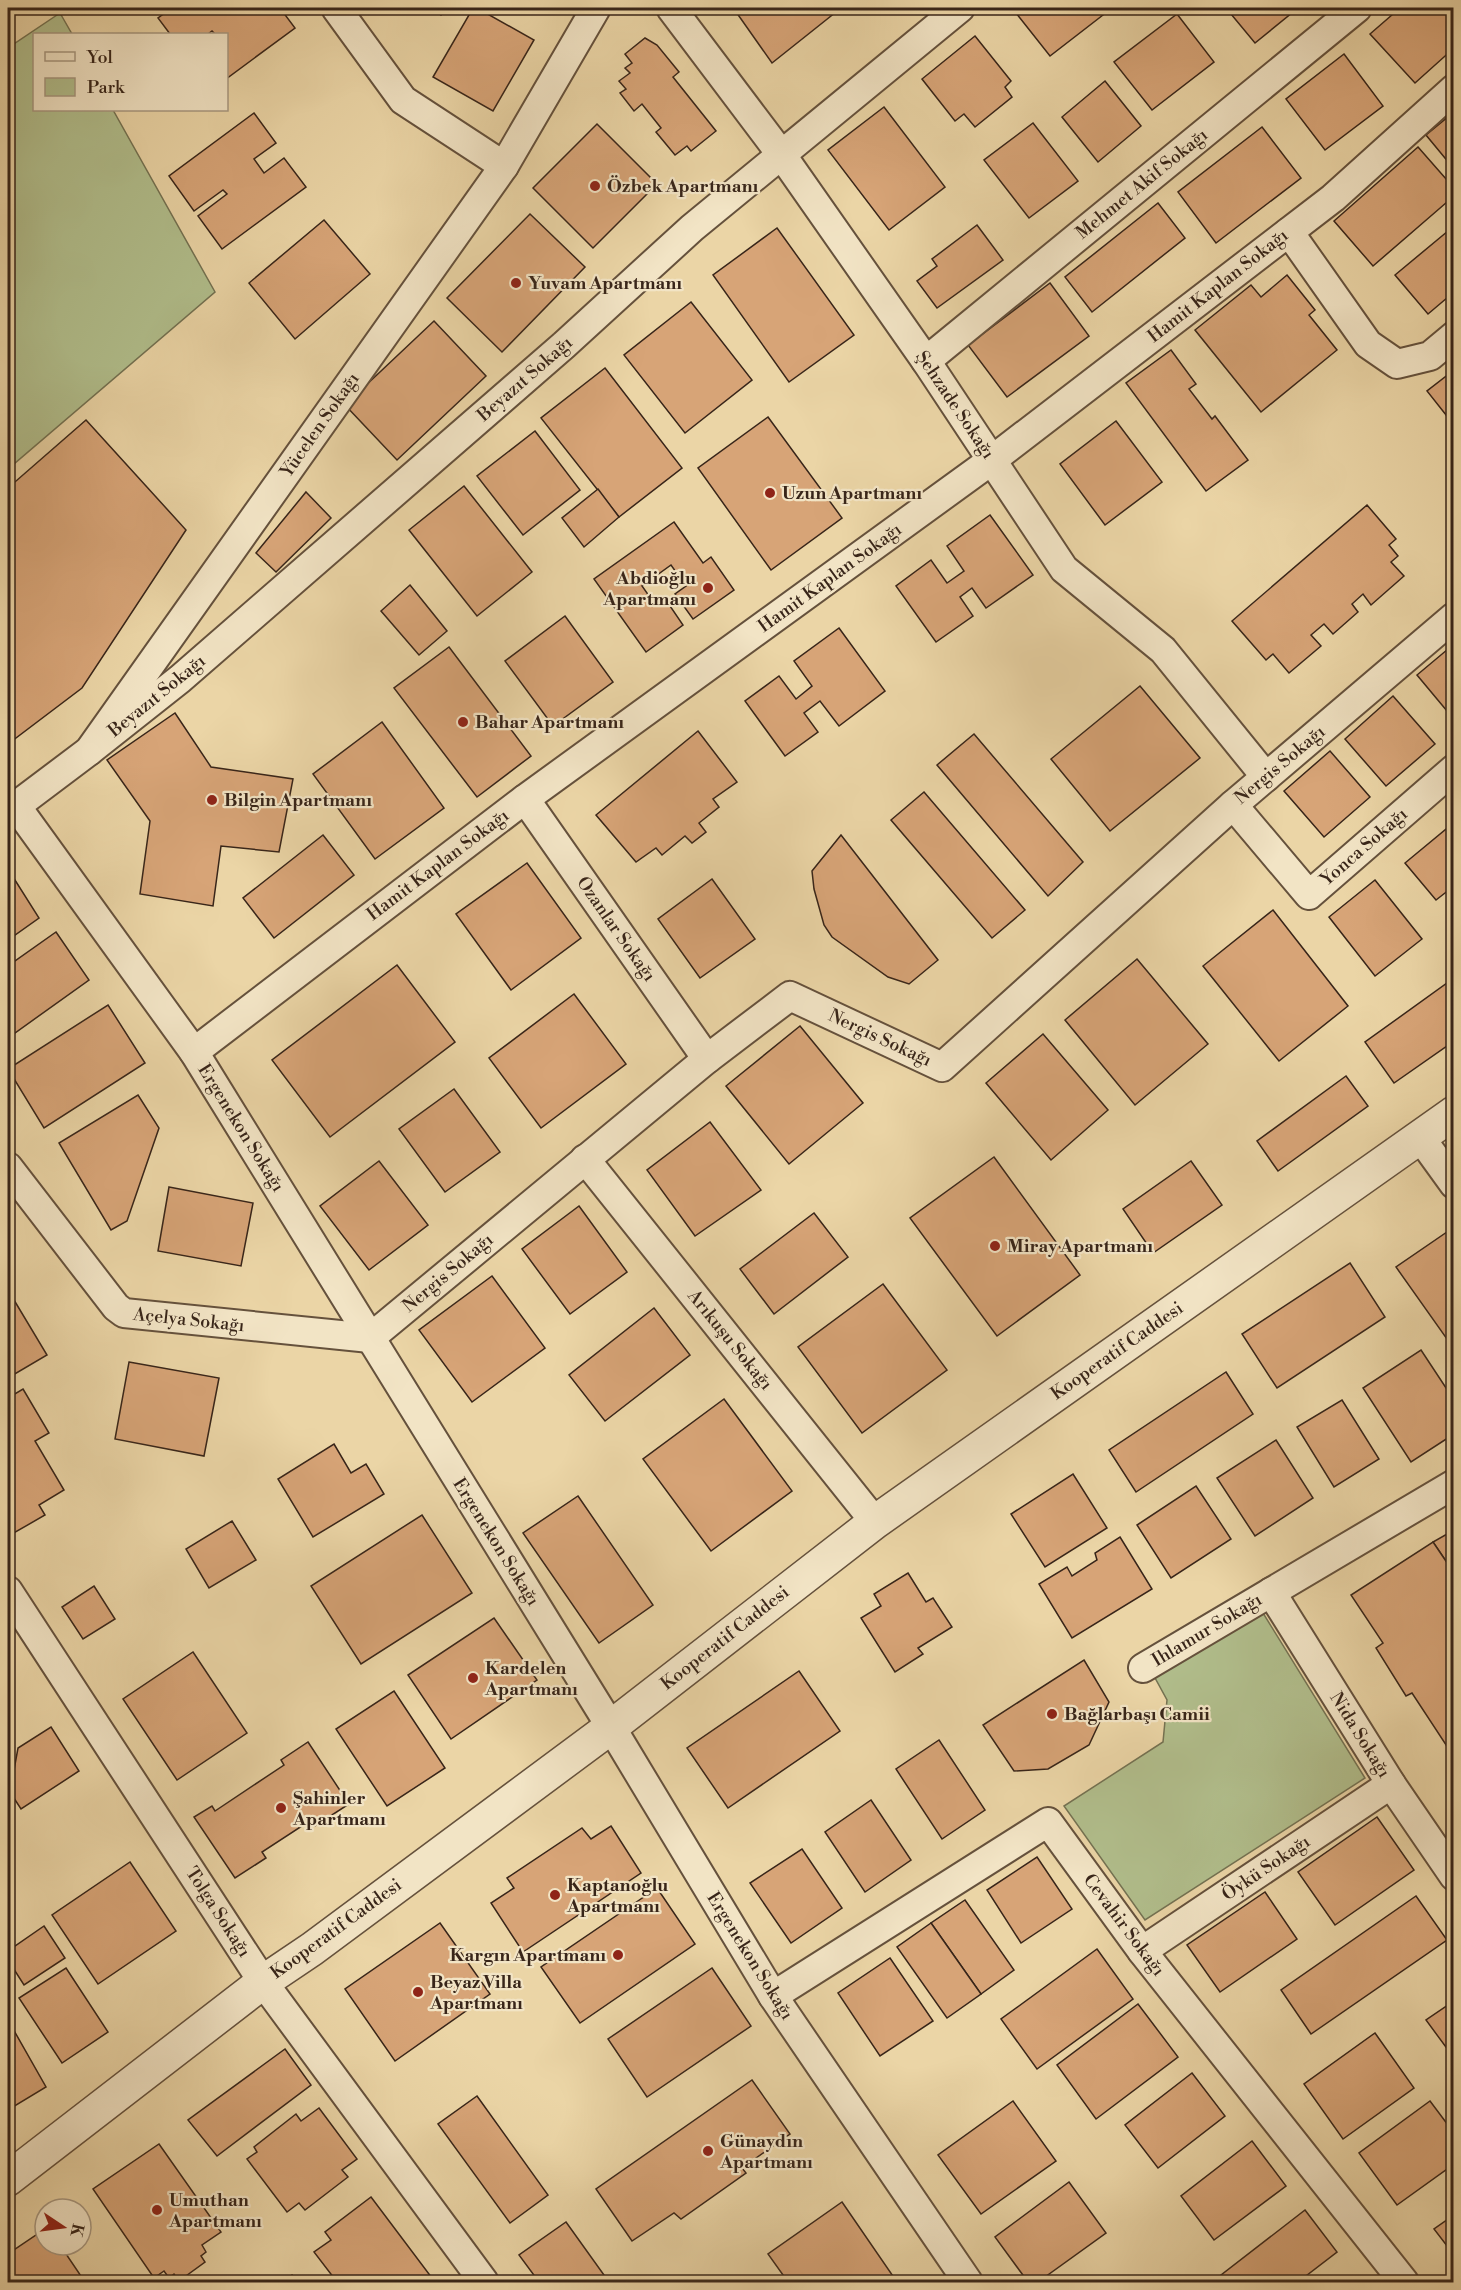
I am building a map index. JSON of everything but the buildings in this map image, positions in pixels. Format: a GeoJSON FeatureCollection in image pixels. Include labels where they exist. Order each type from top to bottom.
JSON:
{"type":"FeatureCollection","features":[{"type":"Feature","properties":{"kind":"street"},"geometry":{"type":"LineString","coordinates":[[336,8],[403,100],[504,166]]}},
{"type":"Feature","properties":{"kind":"street","name":"Yücelen Sokağı"},"geometry":{"type":"LineString","coordinates":[[12,809],[89,751],[504,166],[596,8]]}},
{"type":"Feature","properties":{"kind":"street","name":"Şehzade Sokağı"},"geometry":{"type":"LineString","coordinates":[[671,8],[781,154],[926,361],[1064,569],[1163,650],[1266,777]]}},
{"type":"Feature","properties":{"kind":"street","name":"Mehmet Akif Sokağı"},"geometry":{"type":"LineString","coordinates":[[926,361],[1357,8]]}},
{"type":"Feature","properties":{"kind":"street","name":"Beyazıt Sokağı"},"geometry":{"type":"LineString","coordinates":[[89,751],[180,679],[564,345],[692,228],[951,10]]}},
{"type":"Feature","properties":{"kind":"street","name":"Hamit Kaplan Sokağı"},"geometry":{"type":"LineString","coordinates":[[194,1052],[525,799],[992,460],[1333,198],[1454,89]]}},
{"type":"Feature","properties":{"kind":"street"},"geometry":{"type":"LineString","coordinates":[[1289,232],[1368,344],[1397,364],[1430,356],[1454,336]]}},
{"type":"Feature","properties":{"kind":"street","name":"Nergis Sokağı"},"geometry":{"type":"LineString","coordinates":[[370,1338],[707,1059],[790,996],[942,1067],[1233,805],[1454,617]]}},
{"type":"Feature","properties":{"kind":"street","name":"Yonca Sokağı"},"geometry":{"type":"LineString","coordinates":[[1233,805],[1310,895],[1454,769]]}},
{"type":"Feature","properties":{"kind":"street","name":"Ozanlar Sokağı"},"geometry":{"type":"LineString","coordinates":[[525,799],[707,1059]]}},
{"type":"Feature","properties":{"kind":"street","name":"Ergenekon Sokağı"},"geometry":{"type":"LineString","coordinates":[[12,809],[194,1052],[611,1727],[773,1996],[968,2283]]}},
{"type":"Feature","properties":{"kind":"street","name":"Kooperatif Caddesi"},"geometry":{"type":"LineString","coordinates":[[8,2179],[263,1982],[312,1949],[611,1727],[875,1522],[1454,1113]]}},
{"type":"Feature","properties":{"kind":"street"},"geometry":{"type":"LineString","coordinates":[[1420,1137],[1454,1184]]}},
{"type":"Feature","properties":{"kind":"street","name":"Arıkuşu Sokağı"},"geometry":{"type":"LineString","coordinates":[[585,1159],[875,1522]]}},
{"type":"Feature","properties":{"kind":"street","name":"Açelya Sokağı"},"geometry":{"type":"LineString","coordinates":[[8,1167],[116,1307],[124,1313],[370,1338]]}},
{"type":"Feature","properties":{"kind":"street","name":"Ihlamur Sokağı"},"geometry":{"type":"LineString","coordinates":[[1143,1668],[1454,1484]]}},
{"type":"Feature","properties":{"kind":"street","name":"Tolga Sokağı"},"geometry":{"type":"LineString","coordinates":[[8,1591],[263,1982],[484,2283]]}},
{"type":"Feature","properties":{"kind":"street","name":"Nida Sokağı"},"geometry":{"type":"LineString","coordinates":[[1271,1592],[1391,1784],[1454,1876]]}},
{"type":"Feature","properties":{"kind":"street","name":"Öykü Sokağı"},"geometry":{"type":"LineString","coordinates":[[1142,1951],[1391,1784]]}},
{"type":"Feature","properties":{"kind":"street","name":"Cevahir Sokağı"},"geometry":{"type":"LineString","coordinates":[[773,1996],[1048,1822],[1142,1951],[1404,2283]]}},
{"type":"Feature","properties":{"kind":"green space"},"geometry":{"type":"Polygon","coordinates":[[[60,13],[71,33],[33,33],[33,111],[114,111],[215,292],[8,469],[8,48],[60,13]]]}},
{"type":"Feature","properties":{"kind":"green space"},"geometry":{"type":"Polygon","coordinates":[[[1263,1613],[1365,1778],[1145,1920],[1064,1806],[1163,1742],[1167,1700],[1154,1676],[1263,1613]]]}},
{"type":"Feature","properties":{"kind":"place","name":"Özbek Apartmanı"},"geometry":{"type":"Point","coordinates":[595,186]}},
{"type":"Feature","properties":{"kind":"place","name":"Yuvam Apartmanı"},"geometry":{"type":"Point","coordinates":[516,283]}},
{"type":"Feature","properties":{"kind":"place","name":"Uzun Apartmanı"},"geometry":{"type":"Point","coordinates":[770,493]}},
{"type":"Feature","properties":{"kind":"place","name":"Abdioğlu Apartmanı"},"geometry":{"type":"Point","coordinates":[708,588]}},
{"type":"Feature","properties":{"kind":"place","name":"Bahar Apartmanı"},"geometry":{"type":"Point","coordinates":[463,722]}},
{"type":"Feature","properties":{"kind":"place","name":"Bilgin Apartmanı"},"geometry":{"type":"Point","coordinates":[212,800]}},
{"type":"Feature","properties":{"kind":"place","name":"Miray Apartmanı"},"geometry":{"type":"Point","coordinates":[995,1246]}},
{"type":"Feature","properties":{"kind":"place","name":"Kardelen Apartmanı"},"geometry":{"type":"Point","coordinates":[473,1678]}},
{"type":"Feature","properties":{"kind":"place","name":"Bağlarbaşı Camii"},"geometry":{"type":"Point","coordinates":[1052,1714]}},
{"type":"Feature","properties":{"kind":"place","name":"Şahinler Apartmanı"},"geometry":{"type":"Point","coordinates":[281,1808]}},
{"type":"Feature","properties":{"kind":"place","name":"Kaptanoğlu Apartmanı"},"geometry":{"type":"Point","coordinates":[555,1895]}},
{"type":"Feature","properties":{"kind":"place","name":"Kargın Apartmanı"},"geometry":{"type":"Point","coordinates":[618,1955]}},
{"type":"Feature","properties":{"kind":"place","name":"Beyaz Villa Apartmanı"},"geometry":{"type":"Point","coordinates":[418,1992]}},
{"type":"Feature","properties":{"kind":"place","name":"Günaydın Apartmanı"},"geometry":{"type":"Point","coordinates":[708,2151]}},
{"type":"Feature","properties":{"kind":"place","name":"Umuthan Apartmanı"},"geometry":{"type":"Point","coordinates":[157,2210]}}]}
